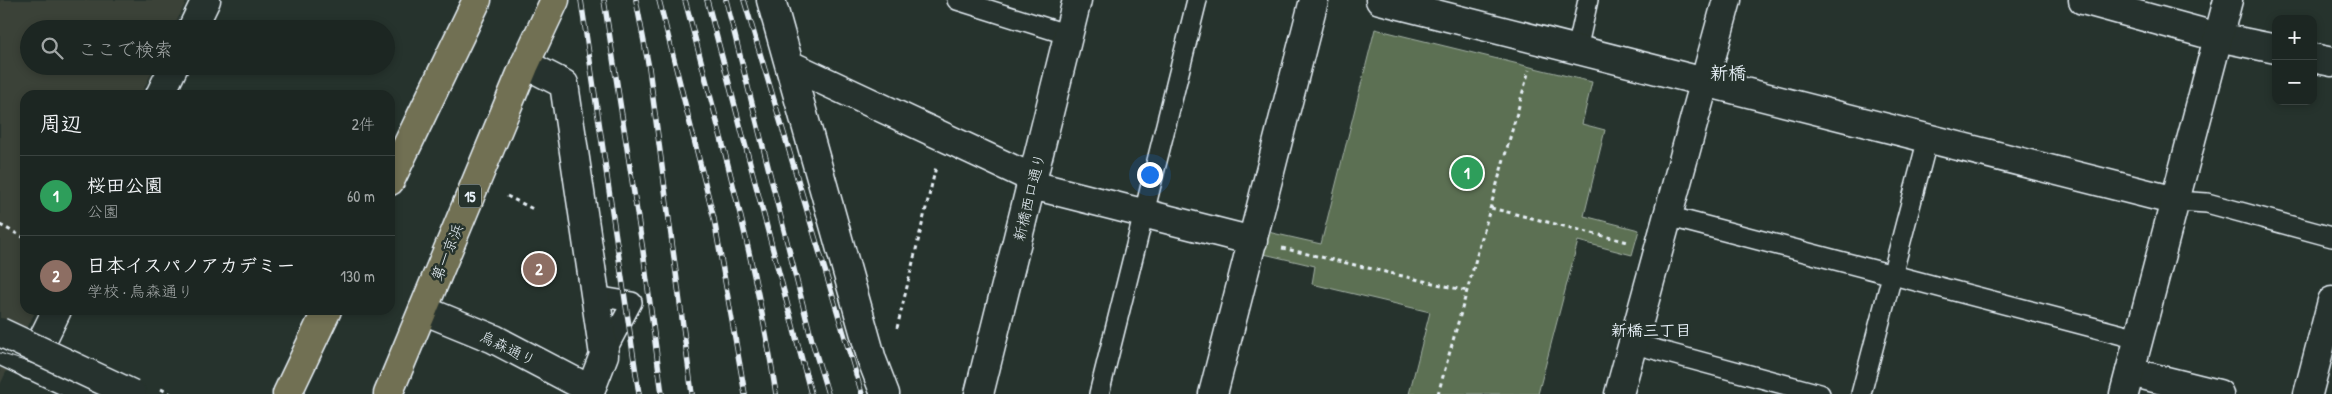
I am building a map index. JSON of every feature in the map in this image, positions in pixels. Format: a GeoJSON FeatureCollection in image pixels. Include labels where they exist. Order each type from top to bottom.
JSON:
{"type":"FeatureCollection","features":[{"type":"Feature","properties":{"kind":"highway"},"geometry":{"type":"LineString","coordinates":[[395,171],[477,0]]}},
{"type":"Feature","properties":{"kind":"highway","name":"第一京浜"},"geometry":{"type":"LineString","coordinates":[[388,394],[525,64],[555,0]]}},
{"type":"Feature","properties":{"kind":"highway"},"geometry":{"type":"LineString","coordinates":[[287,394],[326,315]]}},
{"type":"Feature","properties":{"kind":"street"},"geometry":{"type":"LineString","coordinates":[[196,20],[206,0]]}},
{"type":"Feature","properties":{"kind":"street"},"geometry":{"type":"LineString","coordinates":[[771,0],[872,360],[885,394]]}},
{"type":"Feature","properties":{"kind":"street","name":"新橋西口通り"},"geometry":{"type":"LineString","coordinates":[[979,394],[1078,0]]}},
{"type":"Feature","properties":{"kind":"street"},"geometry":{"type":"LineString","coordinates":[[1213,394],[1314,0]]}},
{"type":"Feature","properties":{"kind":"street"},"geometry":{"type":"LineString","coordinates":[[1380,0],[1447,8],[1577,50],[2176,201]]}},
{"type":"Feature","properties":{"kind":"street"},"geometry":{"type":"LineString","coordinates":[[1619,394],[1631,343],[1727,0]]}},
{"type":"Feature","properties":{"kind":"street"},"geometry":{"type":"LineString","coordinates":[[2083,0],[2218,37],[2272,48]]}},
{"type":"Feature","properties":{"kind":"street"},"geometry":{"type":"LineString","coordinates":[[2219,394],[2127,383],[2228,0]]}},
{"type":"Feature","properties":{"kind":"street"},"geometry":{"type":"LineString","coordinates":[[2317,59],[2332,62]]}},
{"type":"Feature","properties":{"kind":"street"},"geometry":{"type":"LineString","coordinates":[[525,64],[564,84],[604,355],[590,392]]}},
{"type":"Feature","properties":{"kind":"street"},"geometry":{"type":"LineString","coordinates":[[790,65],[1033,182],[1253,241]]}},
{"type":"Feature","properties":{"kind":"street"},"geometry":{"type":"LineString","coordinates":[[162,90],[170,75]]}},
{"type":"Feature","properties":{"kind":"street"},"geometry":{"type":"LineString","coordinates":[[2308,394],[2332,301]]}},
{"type":"Feature","properties":{"kind":"street","name":"烏森通り"},"geometry":{"type":"LineString","coordinates":[[423,310],[494,339],[590,392]]}},
{"type":"Feature","properties":{"kind":"street"},"geometry":{"type":"LineString","coordinates":[[30,365],[55,315]]}},
{"type":"Feature","properties":{"kind":"street"},"geometry":{"type":"LineString","coordinates":[[2,327],[132,394]]}},
{"type":"Feature","properties":{"kind":"street"},"geometry":{"type":"LineString","coordinates":[[0,350],[93,394]]}},
{"type":"Feature","properties":{"kind":"lane"},"geometry":{"type":"LineString","coordinates":[[957,0],[1069,35]]}},
{"type":"Feature","properties":{"kind":"lane"},"geometry":{"type":"LineString","coordinates":[[1099,394],[1197,0]]}},
{"type":"Feature","properties":{"kind":"lane"},"geometry":{"type":"LineString","coordinates":[[1577,50],[1588,0]]}},
{"type":"Feature","properties":{"kind":"lane"},"geometry":{"type":"LineString","coordinates":[[1861,394],[1928,138]]}},
{"type":"Feature","properties":{"kind":"lane"},"geometry":{"type":"LineString","coordinates":[[2176,201],[2207,204],[2332,237]]}},
{"type":"Feature","properties":{"kind":"lane"},"geometry":{"type":"LineString","coordinates":[[1667,216],[2138,339]]}},
{"type":"Feature","properties":{"kind":"lane"},"geometry":{"type":"LineString","coordinates":[[596,296],[632,302],[604,355]]}},
{"type":"Feature","properties":{"kind":"lane"},"geometry":{"type":"LineString","coordinates":[[1631,343],[1820,394]]}},
{"type":"Feature","properties":{"kind":"path"},"geometry":{"type":"LineString","coordinates":[[1438,394],[1530,68]]}},
{"type":"Feature","properties":{"kind":"path"},"geometry":{"type":"LineString","coordinates":[[896,331],[937,164]]}},
{"type":"Feature","properties":{"kind":"path"},"geometry":{"type":"LineString","coordinates":[[507,196],[533,209]]}},
{"type":"Feature","properties":{"kind":"path"},"geometry":{"type":"LineString","coordinates":[[1490,208],[1632,243]]}},
{"type":"Feature","properties":{"kind":"path"},"geometry":{"type":"LineString","coordinates":[[0,225],[20,235]]}},
{"type":"Feature","properties":{"kind":"path"},"geometry":{"type":"LineString","coordinates":[[1253,241],[1467,290]]}},
{"type":"Feature","properties":{"kind":"shaded area"},"geometry":{"type":"Polygon","coordinates":[[[0,0],[187,0],[177,20],[20,20],[20,75],[151,75],[143,90],[20,90],[20,315],[34,315],[0,385],[0,0]]]}},
{"type":"Feature","properties":{"kind":"green space"},"geometry":{"type":"Polygon","coordinates":[[[1375,29],[1592,82],[1582,124],[1605,130],[1584,216],[1639,230],[1632,255],[1578,241],[1538,394],[1409,394],[1430,312],[1312,284],[1315,266],[1264,254],[1268,232],[1321,244],[1375,29]]]}},
{"type":"Feature","properties":{"kind":"tram line"},"geometry":{"type":"LineString","coordinates":[[0,353],[65,374],[104,394]]}},
{"type":"Feature","properties":{"kind":"railway"},"geometry":{"type":"LineString","coordinates":[[581,0],[639,394]]}},
{"type":"Feature","properties":{"kind":"railway"},"geometry":{"type":"LineString","coordinates":[[604,0],[643,251],[662,394]]}},
{"type":"Feature","properties":{"kind":"railway"},"geometry":{"type":"LineString","coordinates":[[636,0],[649,68],[692,394]]}},
{"type":"Feature","properties":{"kind":"railway"},"geometry":{"type":"LineString","coordinates":[[659,0],[714,219],[745,394]]}},
{"type":"Feature","properties":{"kind":"railway"},"geometry":{"type":"LineString","coordinates":[[685,0],[747,245],[768,344],[776,394]]}},
{"type":"Feature","properties":{"kind":"railway"},"geometry":{"type":"LineString","coordinates":[[707,0],[811,394]]}},
{"type":"Feature","properties":{"kind":"railway"},"geometry":{"type":"LineString","coordinates":[[726,0],[812,341],[828,394]]}},
{"type":"Feature","properties":{"kind":"railway"},"geometry":{"type":"LineString","coordinates":[[744,0],[862,394]]}},
{"type":"Feature","properties":{"kind":"place","name":"桜田公園"},"geometry":{"type":"Point","coordinates":[1467,173]}},
{"type":"Feature","properties":{"kind":"place","name":"日本イスパノアカデミー"},"geometry":{"type":"Point","coordinates":[539,269]}},
{"type":"Feature","properties":{"kind":"district","name":"新橋"},"geometry":{"type":"Point","coordinates":[1728,72]}},
{"type":"Feature","properties":{"kind":"district","name":"新橋三丁目"},"geometry":{"type":"Point","coordinates":[1651,330]}}]}
